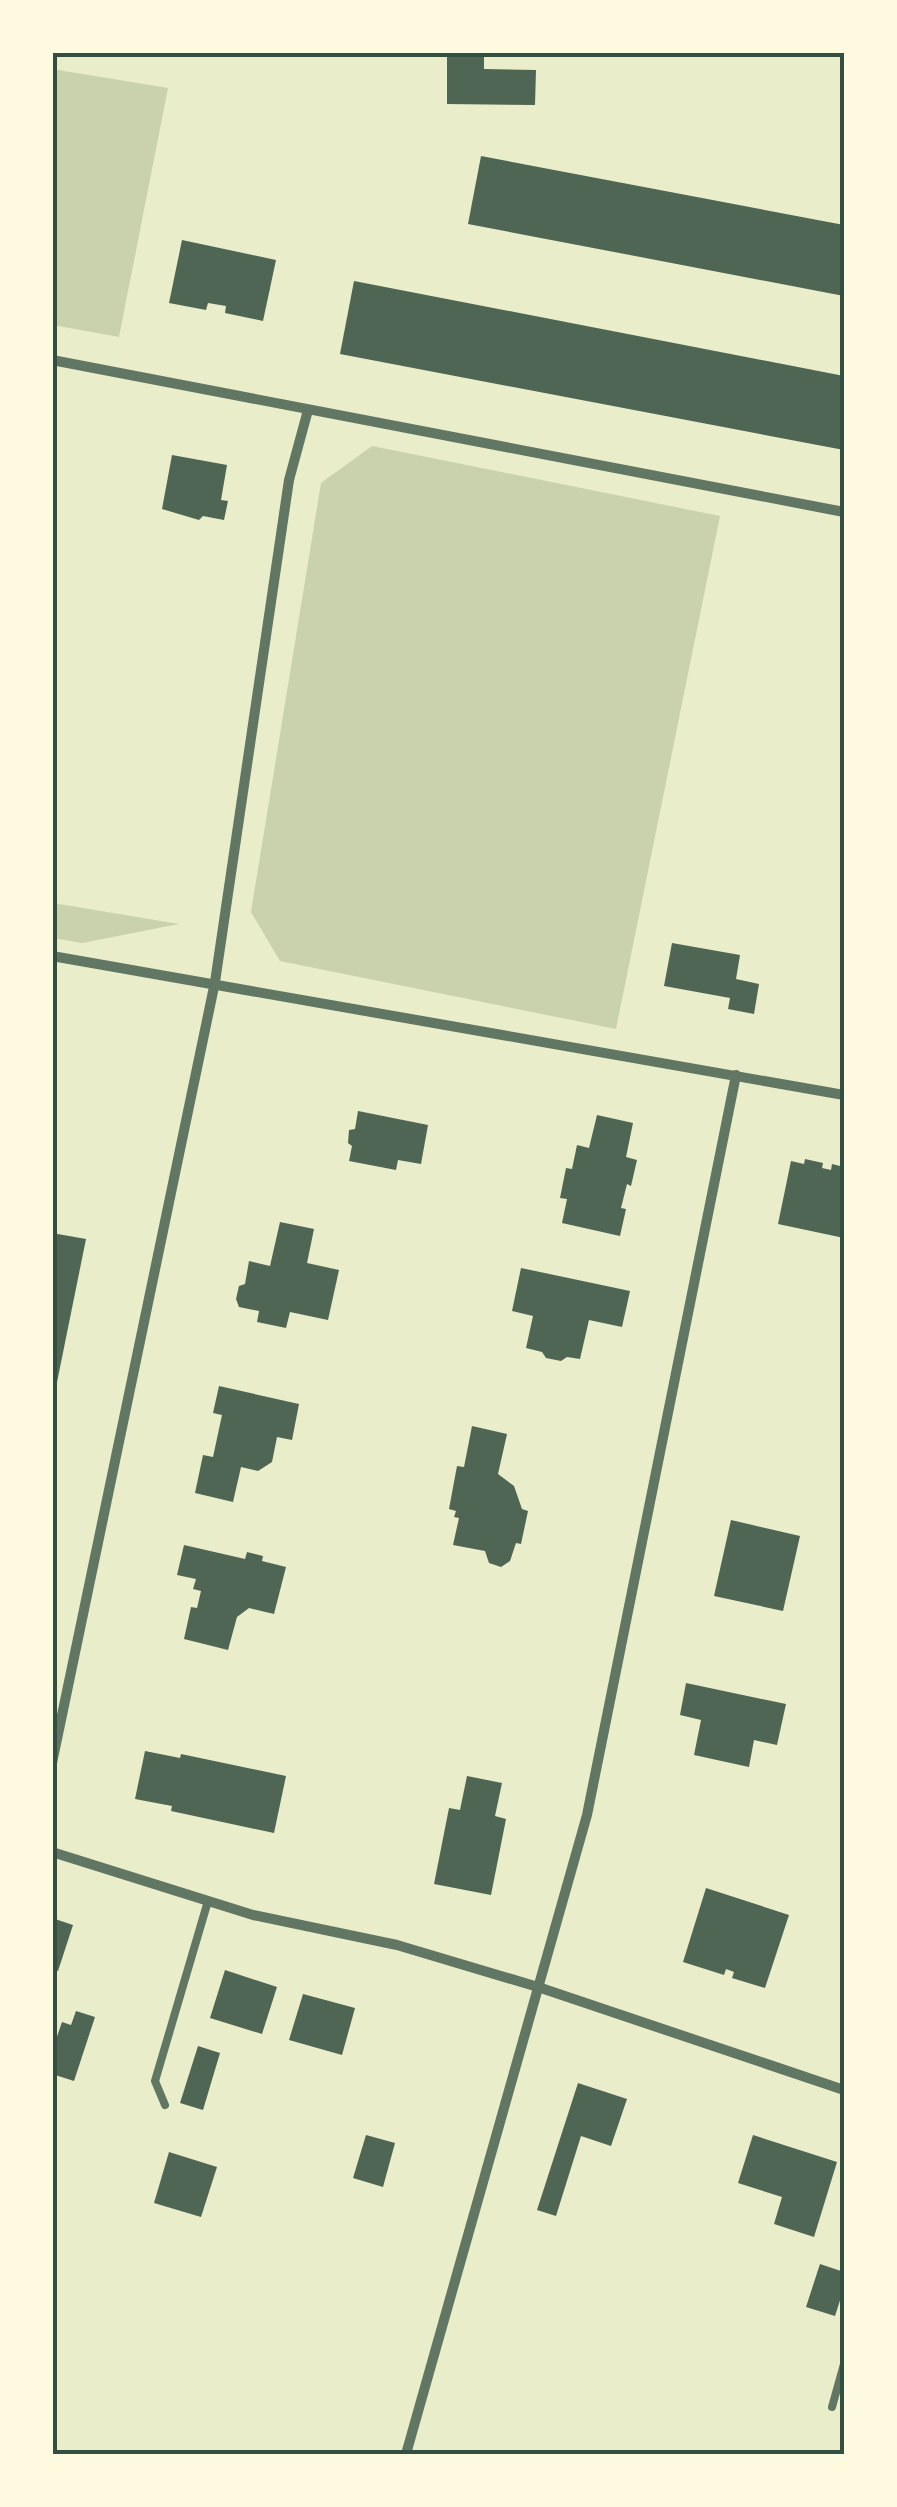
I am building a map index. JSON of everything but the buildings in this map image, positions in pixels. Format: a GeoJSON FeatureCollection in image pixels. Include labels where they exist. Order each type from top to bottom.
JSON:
{"type":"FeatureCollection","features":[{"type":"Feature","properties":{"kind":"street"},"geometry":{"type":"LineString","coordinates":[[52,360],[844,512]]}},
{"type":"Feature","properties":{"kind":"street"},"geometry":{"type":"LineString","coordinates":[[52,1762],[215,982],[289,480],[308,410]]}},
{"type":"Feature","properties":{"kind":"street"},"geometry":{"type":"LineString","coordinates":[[52,956],[844,1094]]}},
{"type":"Feature","properties":{"kind":"street"},"geometry":{"type":"LineString","coordinates":[[406,2454],[587,1815],[736,1075]]}},
{"type":"Feature","properties":{"kind":"street"},"geometry":{"type":"LineString","coordinates":[[52,1852],[252,1915],[397,1945],[538,1987],[844,2090]]}},
{"type":"Feature","properties":{"kind":"lane"},"geometry":{"type":"LineString","coordinates":[[165,2104],[155,2082],[208,1901]]}},
{"type":"Feature","properties":{"kind":"lane"},"geometry":{"type":"LineString","coordinates":[[832,2407],[844,2364]]}},
{"type":"Feature","properties":{"kind":"green space"},"geometry":{"type":"Polygon","coordinates":[[[52,69],[168,88],[119,337],[53,325],[52,69]]]}},
{"type":"Feature","properties":{"kind":"green space"},"geometry":{"type":"Polygon","coordinates":[[[372,446],[720,516],[616,1029],[280,961],[251,912],[321,483],[372,446]]]}},
{"type":"Feature","properties":{"kind":"green space"},"geometry":{"type":"Polygon","coordinates":[[[53,903],[179,924],[82,943],[53,938],[53,903]]]}}]}
